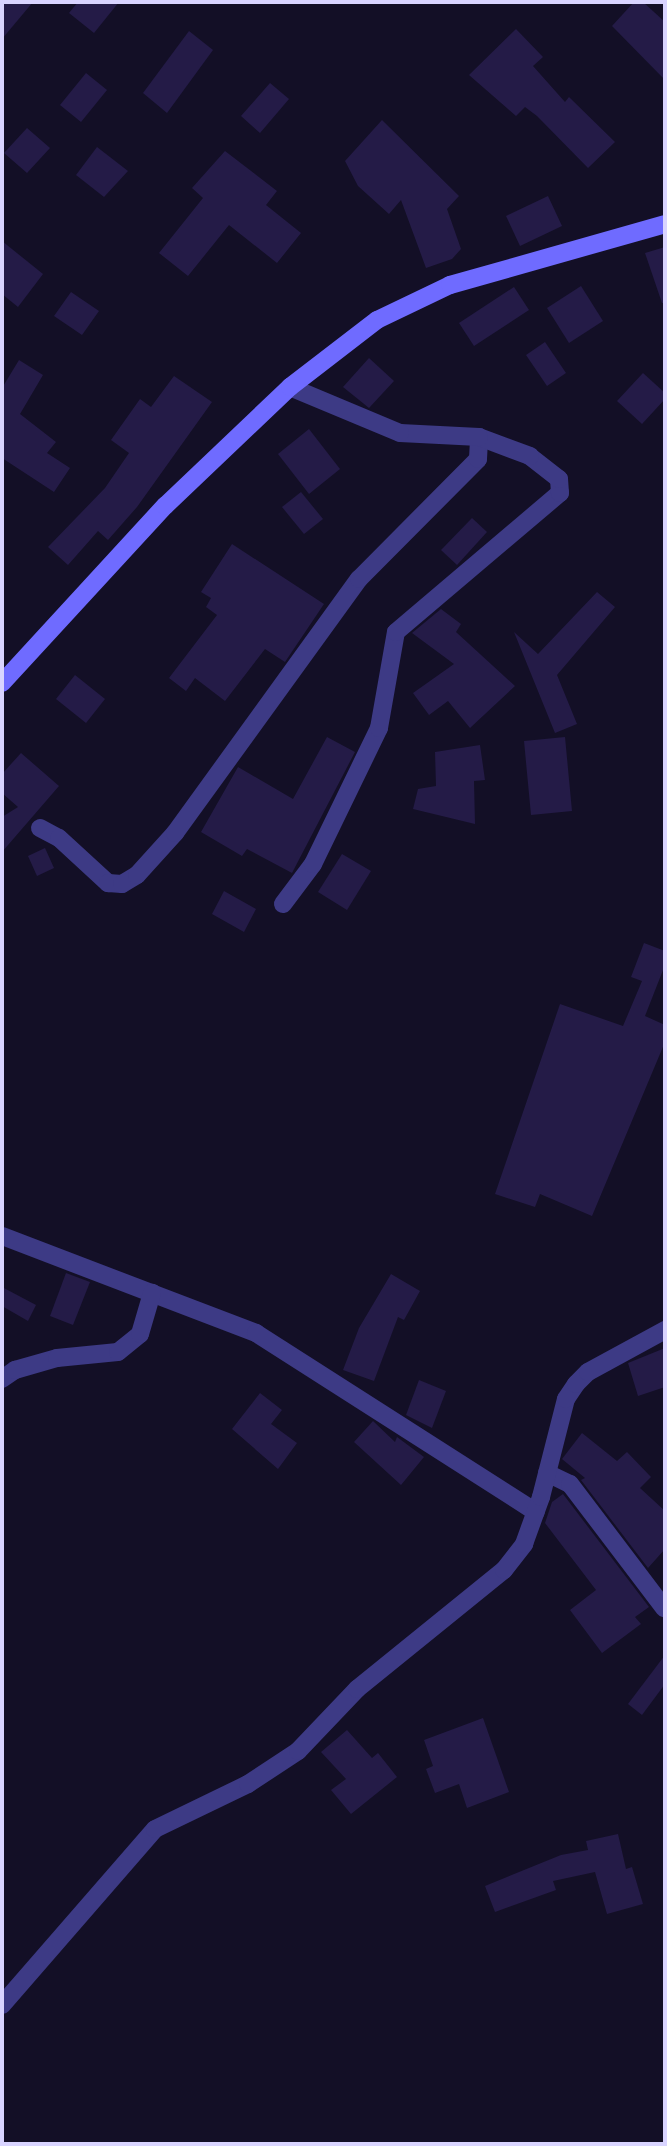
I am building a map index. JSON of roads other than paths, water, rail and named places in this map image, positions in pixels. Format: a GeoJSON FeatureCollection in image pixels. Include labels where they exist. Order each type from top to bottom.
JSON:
{"type":"FeatureCollection","features":[{"type":"Feature","properties":{"kind":"main road"},"geometry":{"type":"LineString","coordinates":[[2,683],[165,506],[290,387],[377,320],[450,285],[665,224]]}},
{"type":"Feature","properties":{"kind":"street"},"geometry":{"type":"LineString","coordinates":[[283,904],[313,864],[379,728],[396,632],[560,493],[559,479],[530,456],[479,437],[400,433],[290,387]]}},
{"type":"Feature","properties":{"kind":"street"},"geometry":{"type":"LineString","coordinates":[[40,828],[59,838],[108,883],[122,884],[137,875],[175,832],[359,579],[478,459],[479,437]]}},
{"type":"Feature","properties":{"kind":"street"},"geometry":{"type":"LineString","coordinates":[[2,1236],[256,1334],[536,1512]]}},
{"type":"Feature","properties":{"kind":"street"},"geometry":{"type":"LineString","coordinates":[[2,1379],[15,1370],[57,1358],[118,1352],[140,1334],[152,1293]]}},
{"type":"Feature","properties":{"kind":"street"},"geometry":{"type":"LineString","coordinates":[[2,2005],[155,1829],[248,1784],[298,1751],[357,1689],[504,1570],[524,1544],[536,1512],[566,1399],[576,1384],[587,1372],[665,1331]]}},
{"type":"Feature","properties":{"kind":"street"},"geometry":{"type":"LineString","coordinates":[[547,1473],[570,1483],[664,1608]]}}]}
